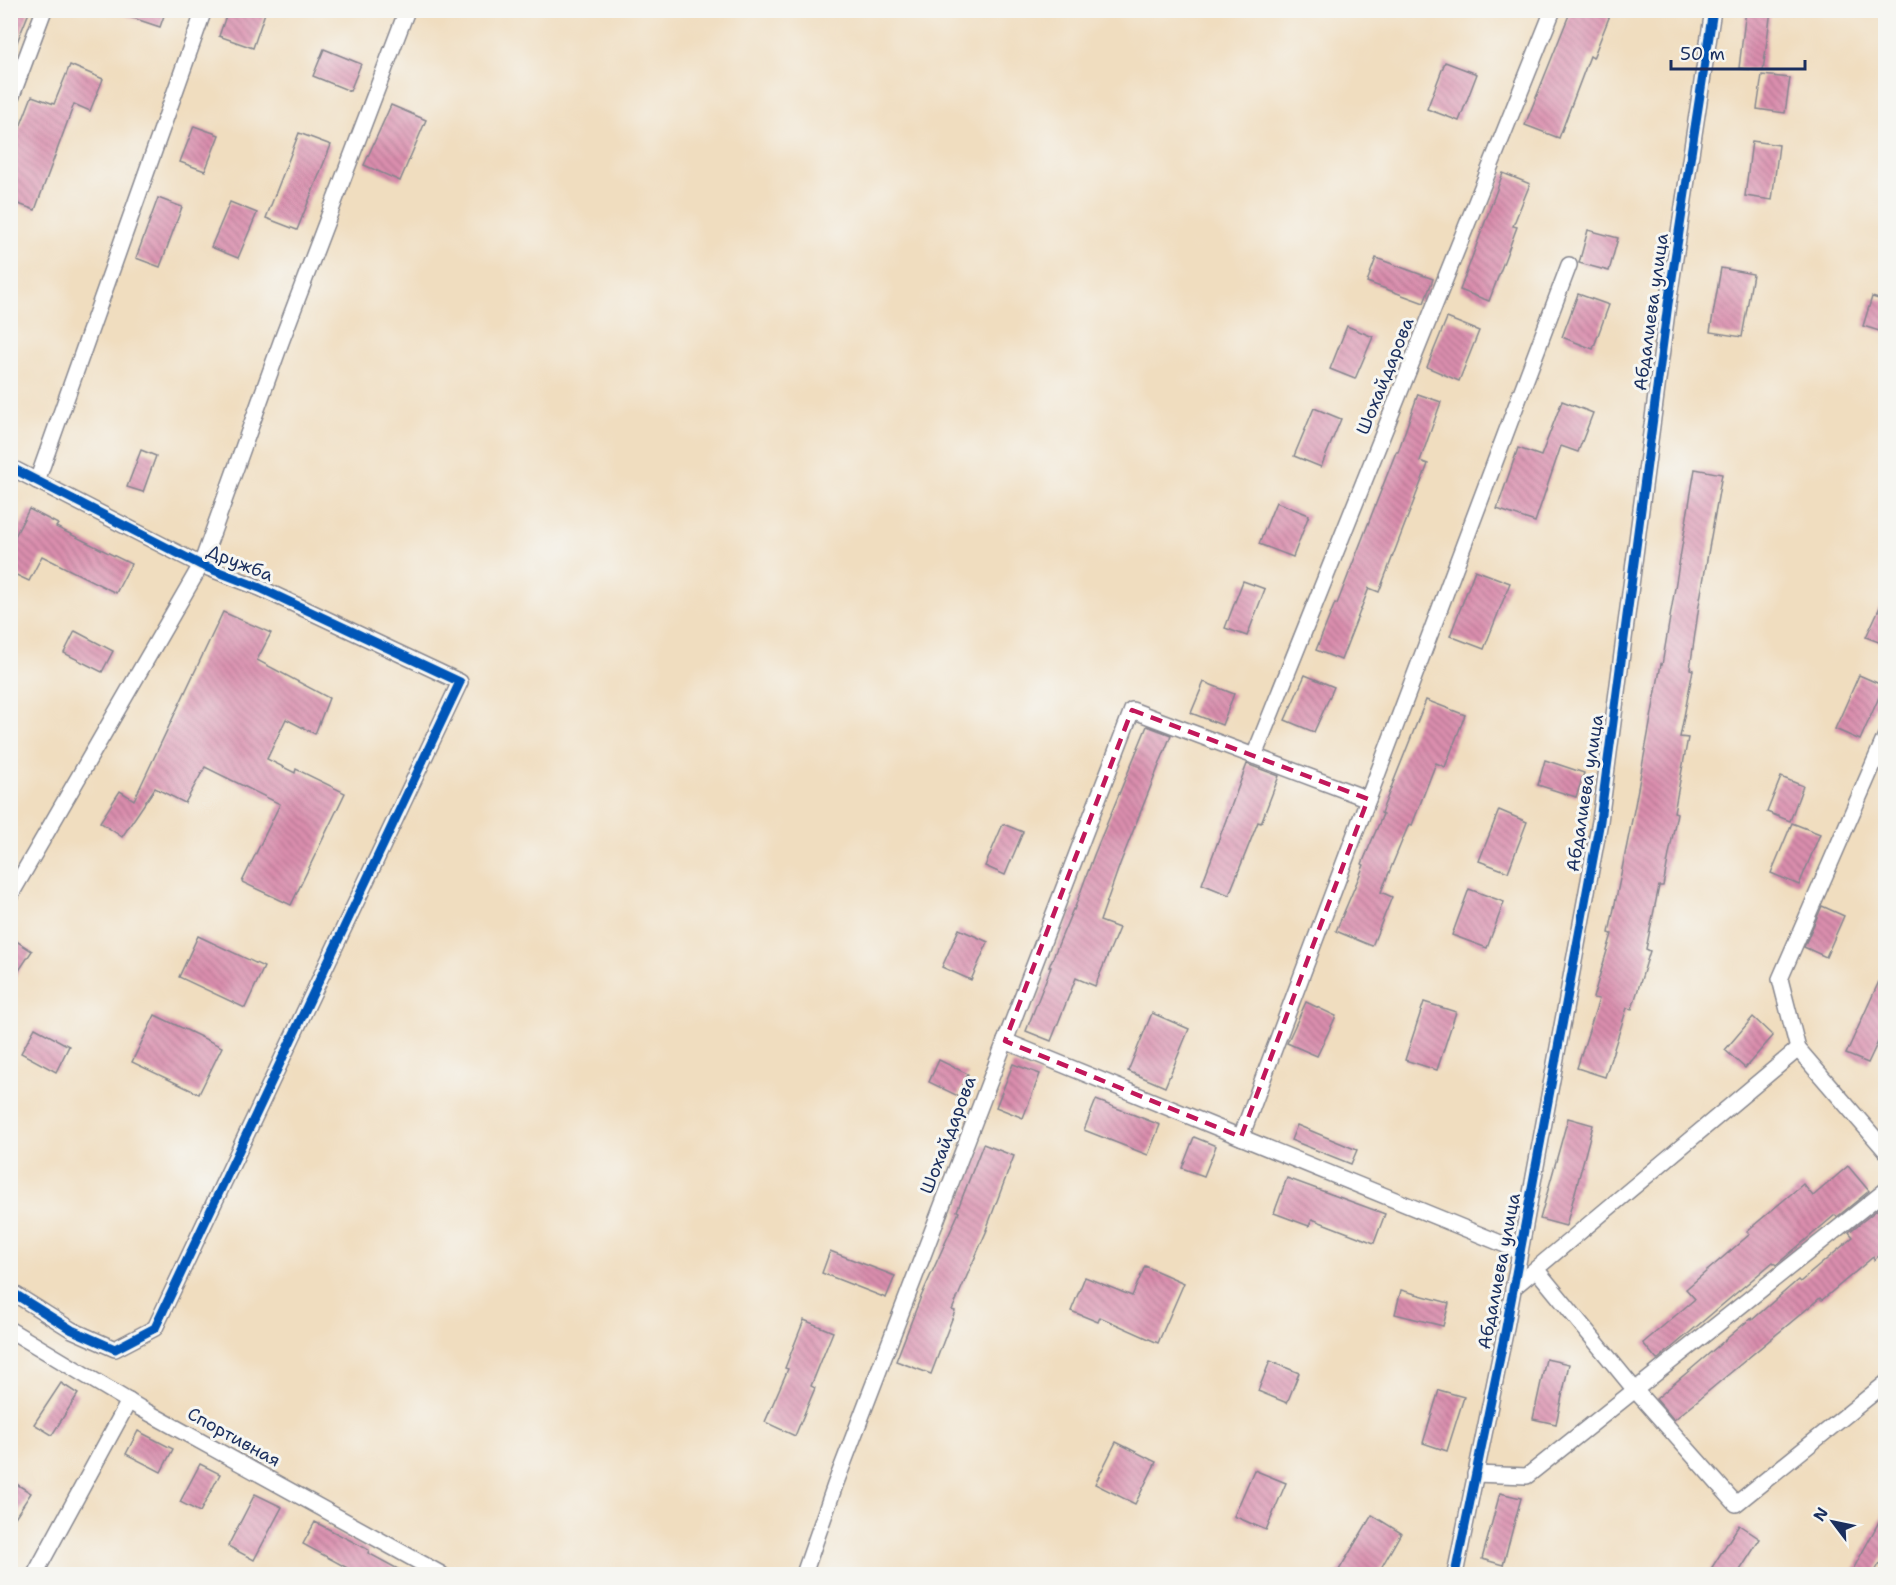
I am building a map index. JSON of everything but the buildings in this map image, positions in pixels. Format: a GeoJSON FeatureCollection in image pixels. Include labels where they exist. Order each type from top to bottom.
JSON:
{"type":"FeatureCollection","features":[{"type":"Feature","properties":{"kind":"street"},"geometry":{"type":"LineString","coordinates":[[10,101],[44,10]]}},
{"type":"Feature","properties":{"kind":"street"},"geometry":{"type":"LineString","coordinates":[[38,481],[204,10]]}},
{"type":"Feature","properties":{"kind":"street"},"geometry":{"type":"LineString","coordinates":[[10,896],[201,566],[281,342],[406,10]]}},
{"type":"Feature","properties":{"kind":"street","name":"Шохайдарова"},"geometry":{"type":"LineString","coordinates":[[804,1575],[835,1485],[1132,710],[1254,756],[1553,10]]}},
{"type":"Feature","properties":{"kind":"street","name":"Абдалиева улица"},"geometry":{"type":"LineString","coordinates":[[1455,1575],[1513,1288],[1599,820],[1666,316],[1713,10]]}},
{"type":"Feature","properties":{"kind":"street"},"geometry":{"type":"LineString","coordinates":[[1241,1137],[1569,265]]}},
{"type":"Feature","properties":{"kind":"street","name":"Дружба"},"geometry":{"type":"LineString","coordinates":[[10,467],[201,566],[260,588],[460,682],[155,1328],[115,1349],[72,1330],[10,1291]]}},
{"type":"Feature","properties":{"kind":"street"},"geometry":{"type":"LineString","coordinates":[[1886,735],[1780,979],[1798,1049],[1886,1151]]}},
{"type":"Feature","properties":{"kind":"street"},"geometry":{"type":"LineString","coordinates":[[1254,756],[1368,799]]}},
{"type":"Feature","properties":{"kind":"street"},"geometry":{"type":"LineString","coordinates":[[1005,1041],[1520,1251]]}},
{"type":"Feature","properties":{"kind":"street"},"geometry":{"type":"LineString","coordinates":[[1513,1288],[1798,1049]]}},
{"type":"Feature","properties":{"kind":"street"},"geometry":{"type":"LineString","coordinates":[[1475,1474],[1527,1476],[1886,1190]]}},
{"type":"Feature","properties":{"kind":"street"},"geometry":{"type":"LineString","coordinates":[[1536,1269],[1635,1390],[1736,1504],[1886,1383]]}},
{"type":"Feature","properties":{"kind":"street","name":"Спортивная"},"geometry":{"type":"LineString","coordinates":[[10,1330],[129,1401],[441,1575]]}},
{"type":"Feature","properties":{"kind":"street"},"geometry":{"type":"LineString","coordinates":[[35,1575],[129,1401]]}},
{"type":"Feature","properties":{"kind":"highlighted area"},"geometry":{"type":"Polygon","coordinates":[[[1132,710],[1368,799],[1241,1137],[1005,1041],[1132,710]]]}},
{"type":"Feature","properties":{"kind":"cycle path"},"geometry":{"type":"LineString","coordinates":[[1455,1574],[1505,1333],[1600,821],[1668,304],[1713,10]]}},
{"type":"Feature","properties":{"kind":"cycle path"},"geometry":{"type":"LineString","coordinates":[[10,467],[201,565],[260,588],[460,682],[155,1328],[115,1349],[72,1330],[10,1291]]}}]}
